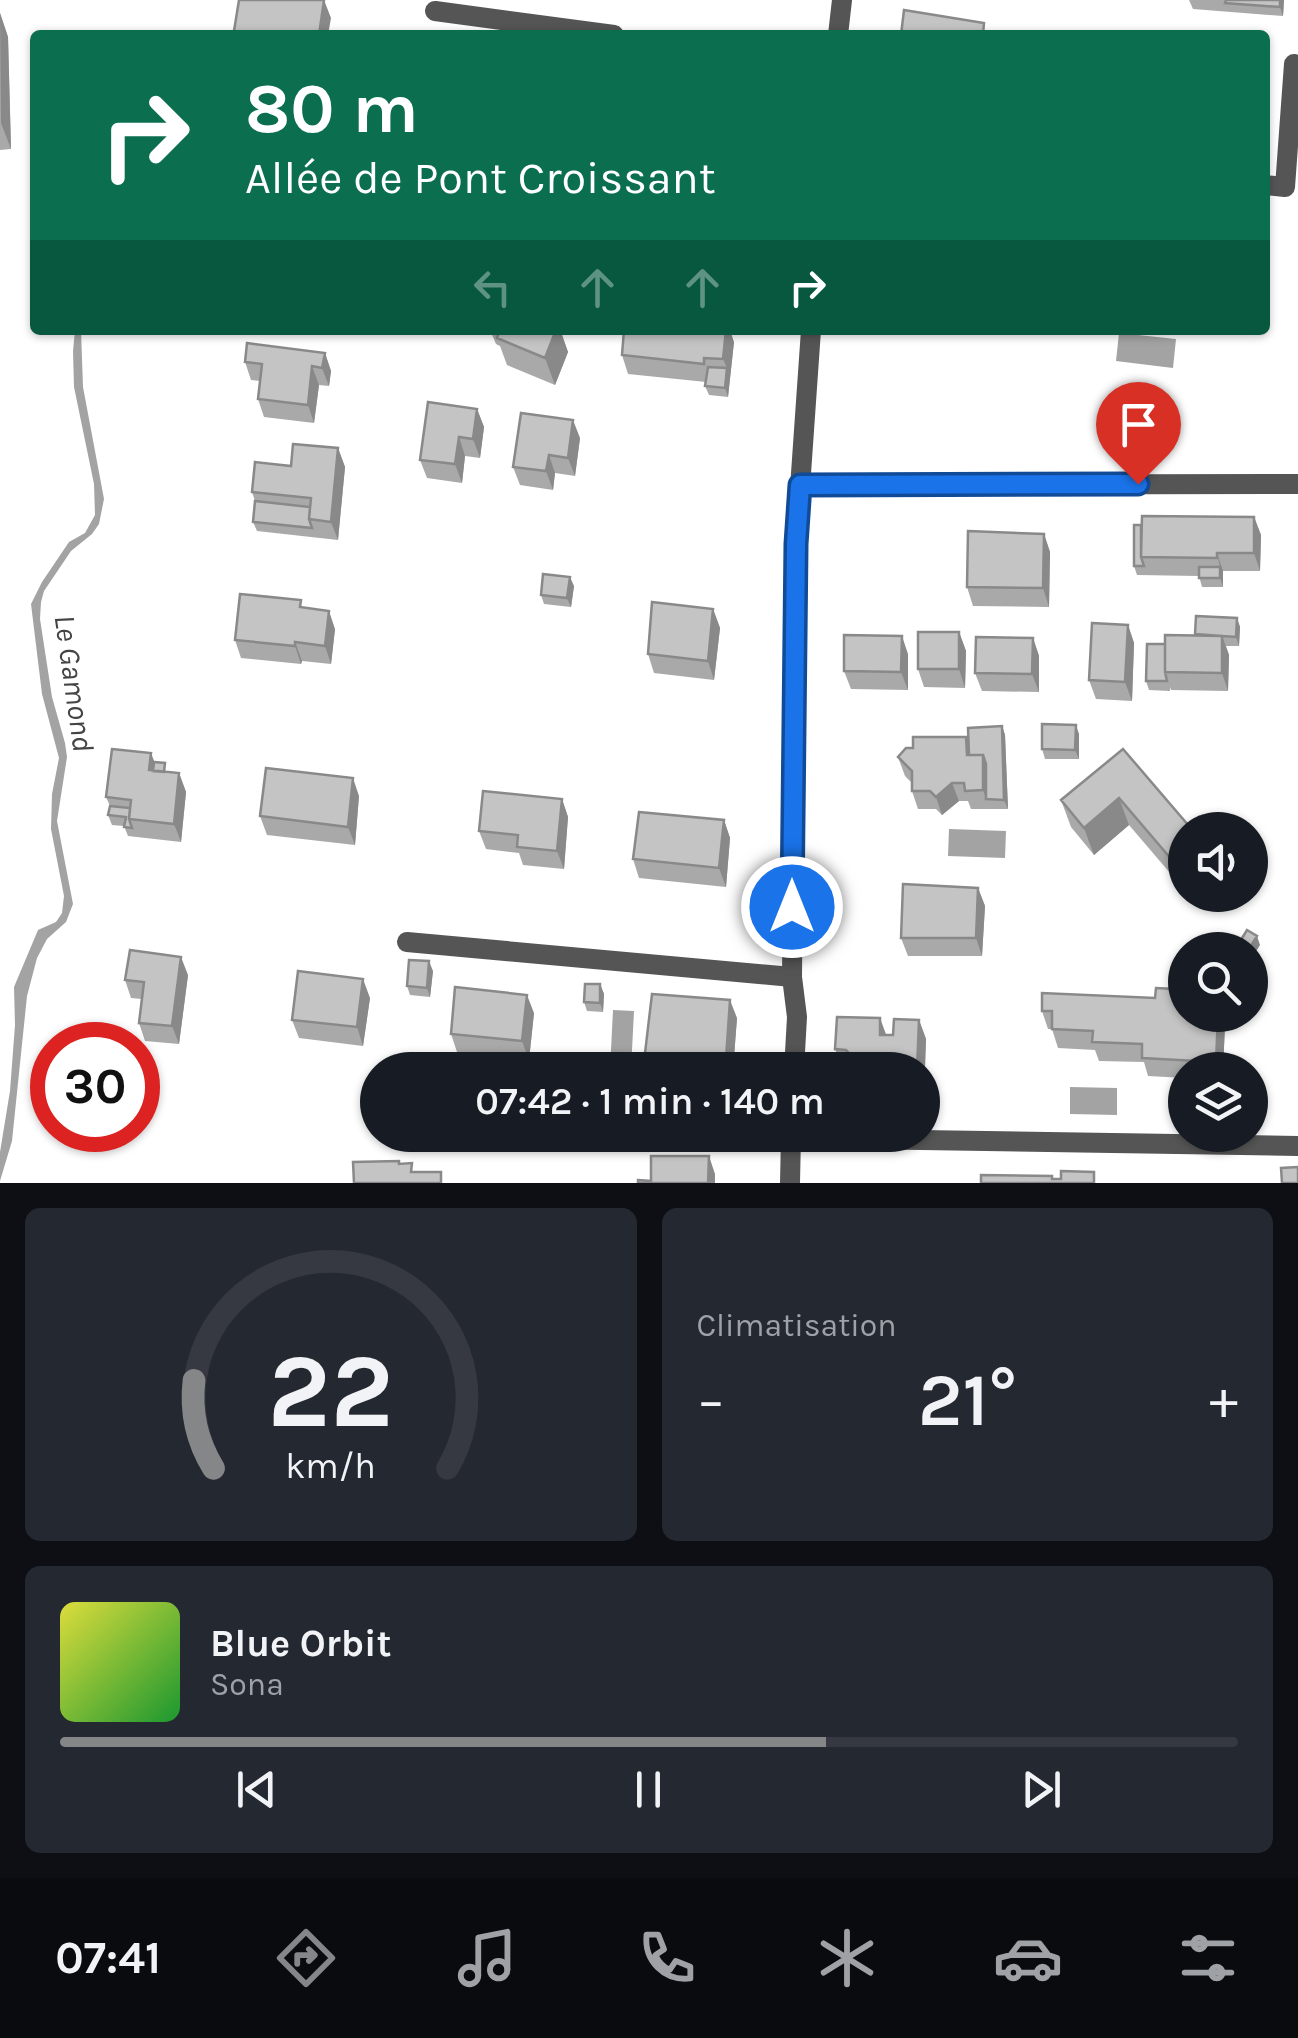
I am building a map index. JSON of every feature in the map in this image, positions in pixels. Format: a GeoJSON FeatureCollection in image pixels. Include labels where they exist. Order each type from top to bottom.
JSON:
{"type":"FeatureCollection","features":[{"type":"Feature","properties":{"kind":"street"},"geometry":{"type":"LineString","coordinates":[[839,30],[842,0]]}},
{"type":"Feature","properties":{"kind":"street"},"geometry":{"type":"LineString","coordinates":[[435,11],[577,30]]}},
{"type":"Feature","properties":{"kind":"street"},"geometry":{"type":"LineString","coordinates":[[1270,186],[1285,187],[1294,64]]}},
{"type":"Feature","properties":{"kind":"street"},"geometry":{"type":"LineString","coordinates":[[795,1052],[796,544],[811,335]]}},
{"type":"Feature","properties":{"kind":"street"},"geometry":{"type":"LineString","coordinates":[[800,485],[1298,484]]}},
{"type":"Feature","properties":{"kind":"street"},"geometry":{"type":"LineString","coordinates":[[407,942],[792,977]]}},
{"type":"Feature","properties":{"kind":"street"},"geometry":{"type":"LineString","coordinates":[[940,1140],[1298,1146]]}},
{"type":"Feature","properties":{"kind":"street"},"geometry":{"type":"LineString","coordinates":[[790,1183],[791,1152]]}},
{"type":"Feature","properties":{"kind":"shaded area"},"geometry":{"type":"Polygon","coordinates":[[[75,335],[81,335],[83,387],[104,499],[99,524],[71,551],[44,591],[40,619],[52,697],[67,757],[57,821],[73,904],[66,922],[47,939],[37,958],[27,996],[12,1141],[0,1181],[15,1025],[14,987],[38,930],[56,922],[62,913],[64,896],[51,829],[59,758],[42,694],[31,604],[69,542],[85,533],[95,515],[94,484],[74,387],[75,335]]]}},
{"type":"Feature","properties":{"kind":"shaded area"},"geometry":{"type":"Polygon","coordinates":[[[1119,335],[1176,339],[1173,368],[1116,361],[1119,335]]]}},
{"type":"Feature","properties":{"kind":"shaded area"},"geometry":{"type":"Polygon","coordinates":[[[949,829],[1006,831],[1005,858],[948,856],[949,829]]]}},
{"type":"Feature","properties":{"kind":"shaded area"},"geometry":{"type":"Polygon","coordinates":[[[613,1010],[634,1011],[632,1052],[611,1052],[613,1010]]]}},
{"type":"Feature","properties":{"kind":"shaded area"},"geometry":{"type":"Polygon","coordinates":[[[1070,1087],[1117,1088],[1117,1115],[1070,1114],[1070,1087]]]}},
{"type":"Feature","properties":{"kind":"building"},"geometry":{"type":"Polygon","coordinates":[[[239,0],[324,0],[320,30],[234,30],[239,0]]]}},
{"type":"Feature","properties":{"kind":"building"},"geometry":{"type":"Polygon","coordinates":[[[1280,0],[1280,7],[1225,3],[1280,0]]]}},
{"type":"Feature","properties":{"kind":"building"},"geometry":{"type":"Polygon","coordinates":[[[904,10],[984,23],[983,30],[902,30],[904,10]]]}},
{"type":"Feature","properties":{"kind":"building"},"geometry":{"type":"Polygon","coordinates":[[[498,335],[554,335],[545,358],[497,338],[498,335]]]}},
{"type":"Feature","properties":{"kind":"building"},"geometry":{"type":"Polygon","coordinates":[[[624,335],[725,335],[723,359],[704,358],[704,364],[622,355],[624,335]]]}},
{"type":"Feature","properties":{"kind":"building"},"geometry":{"type":"Polygon","coordinates":[[[247,343],[325,353],[322,368],[312,366],[308,405],[258,399],[262,364],[245,362],[247,343]]]}},
{"type":"Feature","properties":{"kind":"building"},"geometry":{"type":"Polygon","coordinates":[[[708,367],[727,368],[725,388],[705,386],[708,367]]]}},
{"type":"Feature","properties":{"kind":"building"},"geometry":{"type":"Polygon","coordinates":[[[428,402],[477,409],[473,439],[459,437],[455,464],[420,460],[428,402]]]}},
{"type":"Feature","properties":{"kind":"building"},"geometry":{"type":"Polygon","coordinates":[[[521,413],[573,420],[568,458],[549,455],[546,471],[513,467],[521,413]]]}},
{"type":"Feature","properties":{"kind":"building"},"geometry":{"type":"Polygon","coordinates":[[[293,444],[338,448],[331,522],[309,519],[311,498],[252,492],[255,462],[291,466],[293,444]]]}},
{"type":"Feature","properties":{"kind":"building"},"geometry":{"type":"Polygon","coordinates":[[[255,501],[310,507],[312,528],[253,522],[255,501]]]}},
{"type":"Feature","properties":{"kind":"building"},"geometry":{"type":"Polygon","coordinates":[[[1142,516],[1254,517],[1254,553],[1217,553],[1217,558],[1141,557],[1142,516]]]}},
{"type":"Feature","properties":{"kind":"building"},"geometry":{"type":"Polygon","coordinates":[[[1134,525],[1141,525],[1144,566],[1134,566],[1134,525]]]}},
{"type":"Feature","properties":{"kind":"building"},"geometry":{"type":"Polygon","coordinates":[[[968,531],[1044,534],[1043,588],[967,587],[968,531]]]}},
{"type":"Feature","properties":{"kind":"building"},"geometry":{"type":"Polygon","coordinates":[[[1199,567],[1220,567],[1220,578],[1199,578],[1199,567]]]}},
{"type":"Feature","properties":{"kind":"building"},"geometry":{"type":"Polygon","coordinates":[[[543,574],[570,577],[567,598],[541,595],[543,574]]]}},
{"type":"Feature","properties":{"kind":"building"},"geometry":{"type":"Polygon","coordinates":[[[240,594],[301,600],[300,607],[329,611],[325,646],[235,640],[240,594]]]}},
{"type":"Feature","properties":{"kind":"building"},"geometry":{"type":"Polygon","coordinates":[[[652,602],[713,609],[708,661],[648,654],[652,602]]]}},
{"type":"Feature","properties":{"kind":"building"},"geometry":{"type":"Polygon","coordinates":[[[1196,616],[1237,618],[1236,637],[1195,634],[1196,616]]]}},
{"type":"Feature","properties":{"kind":"building"},"geometry":{"type":"Polygon","coordinates":[[[1092,623],[1128,625],[1125,682],[1089,680],[1092,623]]]}},
{"type":"Feature","properties":{"kind":"building"},"geometry":{"type":"Polygon","coordinates":[[[918,632],[959,632],[959,669],[918,669],[918,632]]]}},
{"type":"Feature","properties":{"kind":"building"},"geometry":{"type":"Polygon","coordinates":[[[844,635],[902,636],[901,672],[844,671],[844,635]]]}},
{"type":"Feature","properties":{"kind":"building"},"geometry":{"type":"Polygon","coordinates":[[[1165,635],[1222,636],[1222,673],[1165,672],[1165,635]]]}},
{"type":"Feature","properties":{"kind":"building"},"geometry":{"type":"Polygon","coordinates":[[[976,637],[1033,638],[1032,674],[975,673],[976,637]]]}},
{"type":"Feature","properties":{"kind":"building"},"geometry":{"type":"Polygon","coordinates":[[[1147,644],[1165,644],[1167,681],[1146,681],[1147,644]]]}},
{"type":"Feature","properties":{"kind":"building"},"geometry":{"type":"Polygon","coordinates":[[[1042,724],[1076,725],[1075,750],[1042,749],[1042,724]]]}},
{"type":"Feature","properties":{"kind":"building"},"geometry":{"type":"Polygon","coordinates":[[[1002,726],[1004,800],[986,799],[986,764],[983,755],[969,755],[968,728],[1002,726]]]}},
{"type":"Feature","properties":{"kind":"building"},"geometry":{"type":"Polygon","coordinates":[[[913,737],[966,737],[967,755],[983,755],[983,790],[965,791],[964,783],[952,783],[936,797],[930,791],[912,791],[912,771],[898,757],[906,748],[913,748],[913,737]]]}},
{"type":"Feature","properties":{"kind":"building"},"geometry":{"type":"Polygon","coordinates":[[[112,749],[151,753],[149,770],[179,773],[174,824],[129,819],[131,800],[106,797],[112,749]]]}},
{"type":"Feature","properties":{"kind":"building"},"geometry":{"type":"Polygon","coordinates":[[[1123,749],[1177,812],[1168,812],[1168,855],[1119,798],[1084,828],[1061,800],[1123,749]]]}},
{"type":"Feature","properties":{"kind":"building"},"geometry":{"type":"Polygon","coordinates":[[[154,762],[165,763],[164,772],[153,771],[154,762]]]}},
{"type":"Feature","properties":{"kind":"building"},"geometry":{"type":"Polygon","coordinates":[[[266,768],[353,778],[348,827],[260,816],[266,768]]]}},
{"type":"Feature","properties":{"kind":"building"},"geometry":{"type":"Polygon","coordinates":[[[483,791],[562,799],[557,851],[517,847],[518,835],[479,831],[483,791]]]}},
{"type":"Feature","properties":{"kind":"building"},"geometry":{"type":"Polygon","coordinates":[[[110,806],[130,808],[132,828],[124,827],[126,817],[108,815],[110,806]]]}},
{"type":"Feature","properties":{"kind":"building"},"geometry":{"type":"Polygon","coordinates":[[[639,812],[724,820],[719,868],[633,859],[639,812]]]}},
{"type":"Feature","properties":{"kind":"building"},"geometry":{"type":"Polygon","coordinates":[[[903,884],[978,888],[976,938],[901,938],[903,884]]]}},
{"type":"Feature","properties":{"kind":"building"},"geometry":{"type":"Polygon","coordinates":[[[130,950],[181,957],[172,1026],[139,1022],[144,982],[125,980],[130,950]]]}},
{"type":"Feature","properties":{"kind":"building"},"geometry":{"type":"Polygon","coordinates":[[[409,960],[429,961],[427,988],[407,986],[409,960]]]}},
{"type":"Feature","properties":{"kind":"building"},"geometry":{"type":"Polygon","coordinates":[[[298,971],[363,979],[357,1027],[292,1020],[298,971]]]}},
{"type":"Feature","properties":{"kind":"building"},"geometry":{"type":"Polygon","coordinates":[[[585,984],[600,984],[600,1003],[584,1002],[585,984]]]}},
{"type":"Feature","properties":{"kind":"building"},"geometry":{"type":"Polygon","coordinates":[[[455,987],[527,995],[522,1041],[451,1034],[455,987]]]}},
{"type":"Feature","properties":{"kind":"building"},"geometry":{"type":"Polygon","coordinates":[[[1156,988],[1168,989],[1168,1032],[1217,1032],[1216,1052],[1168,1052],[1168,1059],[1142,1058],[1142,1044],[1092,1042],[1093,1031],[1052,1029],[1052,1011],[1042,1011],[1042,993],[1155,998],[1156,988]]]}},
{"type":"Feature","properties":{"kind":"building"},"geometry":{"type":"Polygon","coordinates":[[[652,994],[730,1000],[726,1052],[645,1052],[652,994]]]}},
{"type":"Feature","properties":{"kind":"building"},"geometry":{"type":"Polygon","coordinates":[[[837,1017],[880,1018],[880,1035],[893,1035],[894,1019],[919,1020],[918,1052],[835,1049],[837,1017]]]}},
{"type":"Feature","properties":{"kind":"building"},"geometry":{"type":"Polygon","coordinates":[[[651,1156],[709,1156],[708,1183],[651,1183],[651,1156]]]}},
{"type":"Feature","properties":{"kind":"building"},"geometry":{"type":"Polygon","coordinates":[[[353,1162],[412,1163],[411,1172],[441,1172],[441,1183],[354,1183],[353,1162]]]}},
{"type":"Feature","properties":{"kind":"building"},"geometry":{"type":"Polygon","coordinates":[[[1298,1167],[1298,1183],[1282,1183],[1281,1168],[1298,1167]]]}},
{"type":"Feature","properties":{"kind":"building"},"geometry":{"type":"Polygon","coordinates":[[[1061,1171],[1094,1172],[1094,1183],[981,1183],[981,1175],[1061,1179],[1061,1171]]]}},
{"type":"Feature","properties":{"kind":"route"},"geometry":{"type":"LineString","coordinates":[[792,907],[800,485],[1138,484]]}},
{"type":"Feature","properties":{"kind":"water label","name":"Le Gamond"},"geometry":{"type":"Point","coordinates":[74,683]}}]}
